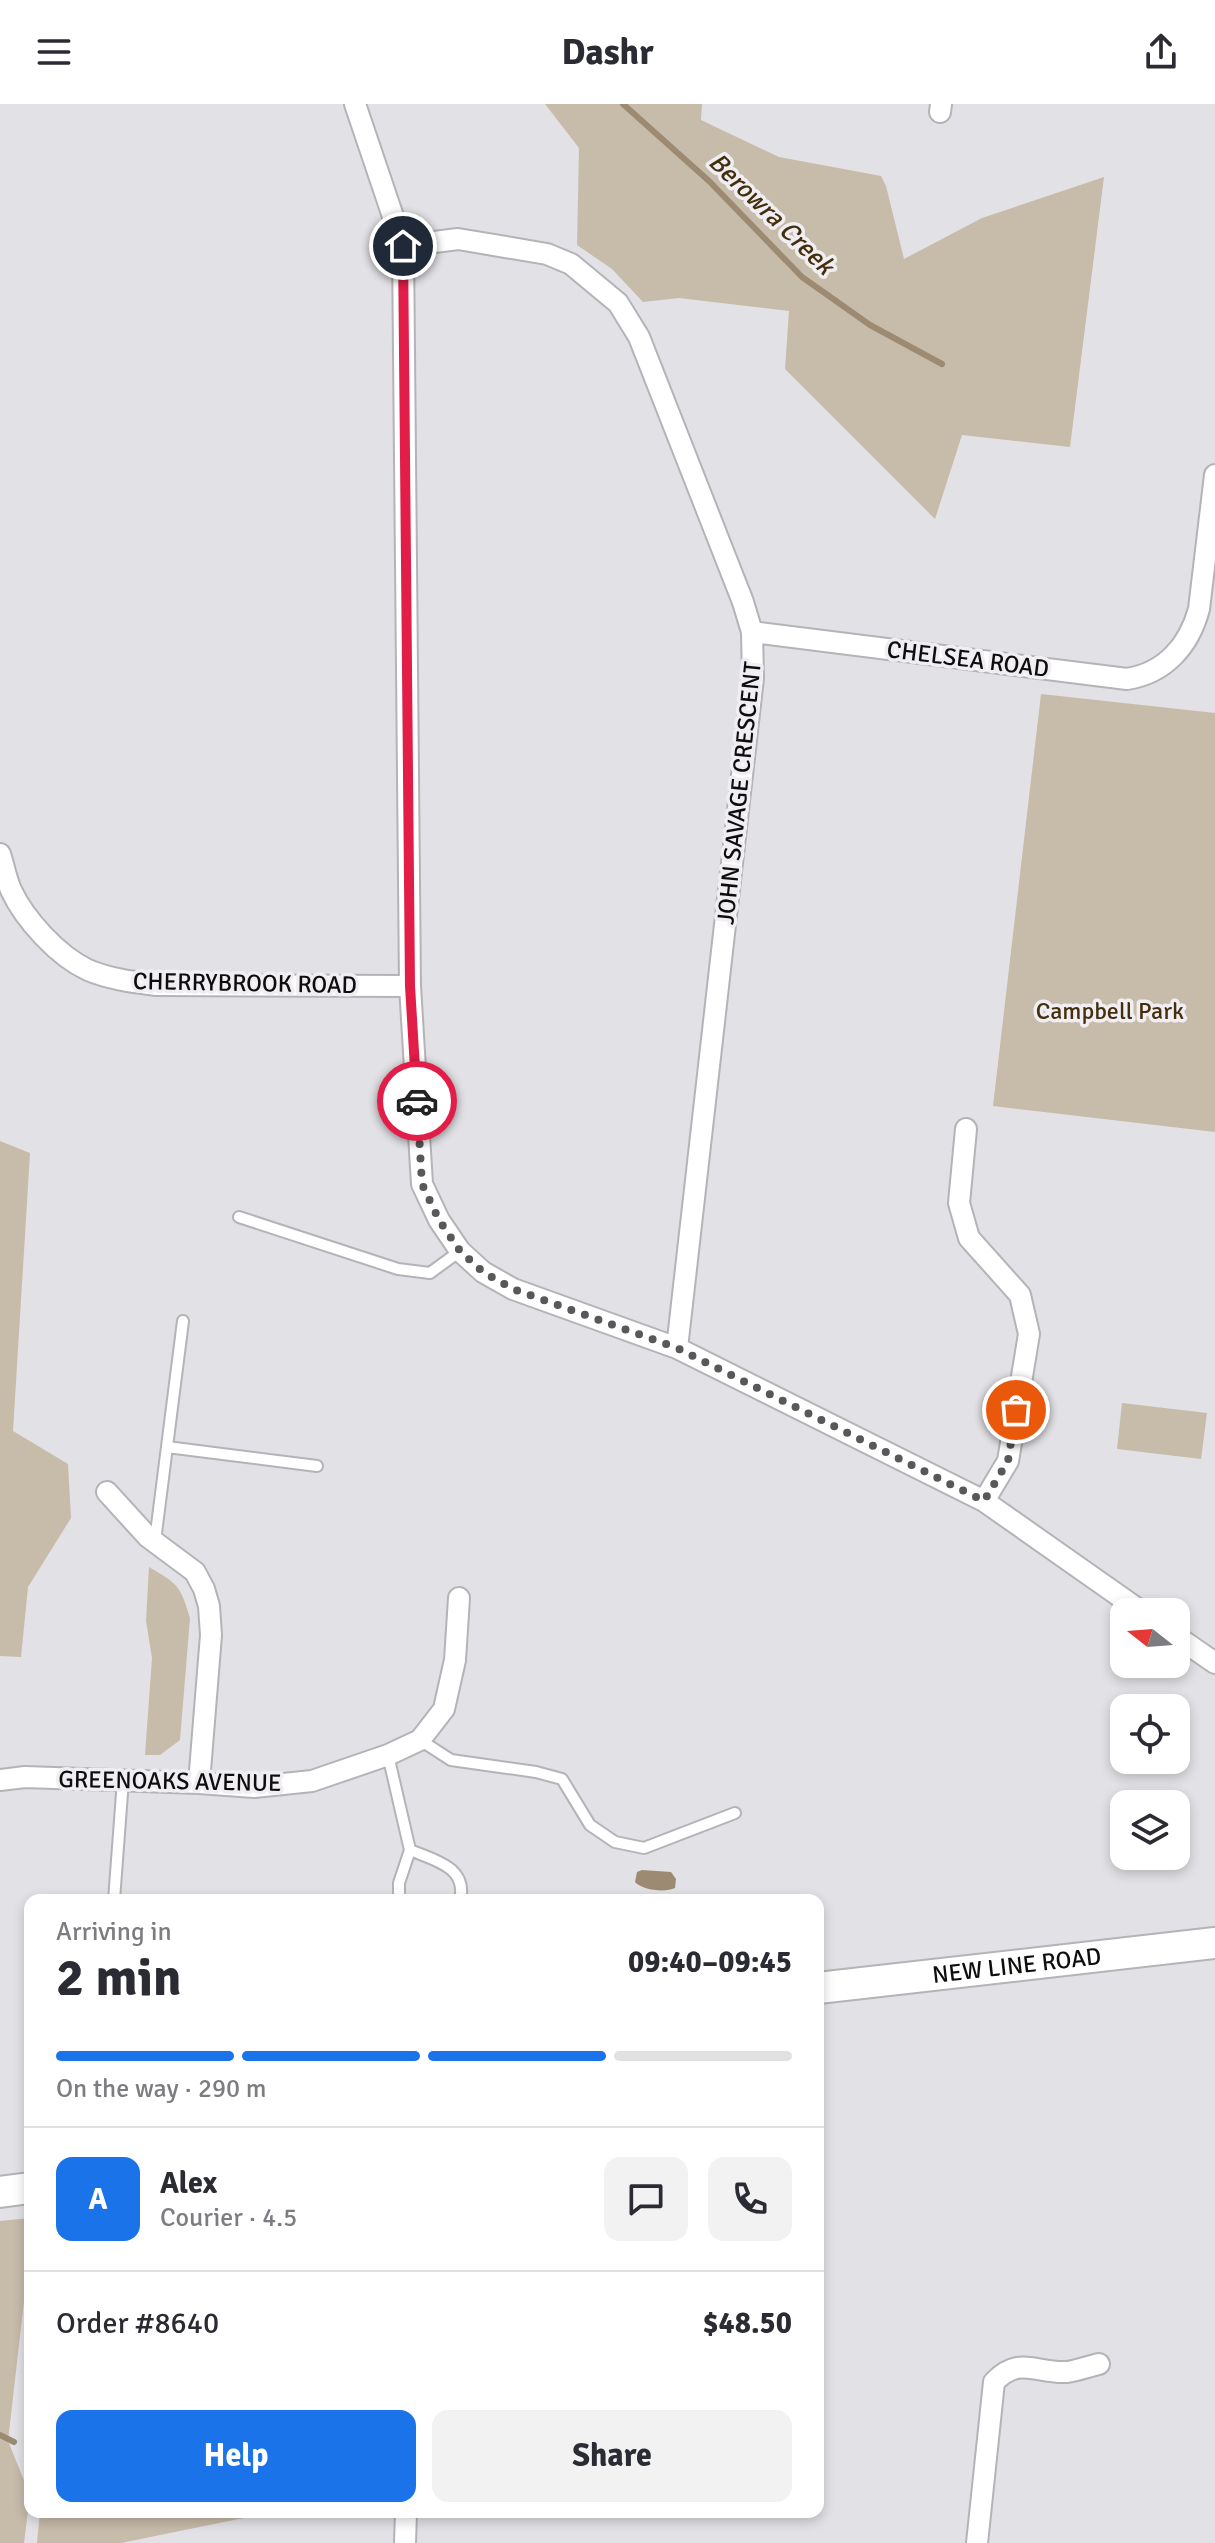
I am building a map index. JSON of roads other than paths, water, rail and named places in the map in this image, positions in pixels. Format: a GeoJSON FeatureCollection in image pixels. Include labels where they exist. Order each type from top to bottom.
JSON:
{"type":"FeatureCollection","features":[{"type":"Feature","properties":{"kind":"main road","name":"NEW LINE ROAD"},"geometry":{"type":"LineString","coordinates":[[824,1987],[1215,1943]]}},
{"type":"Feature","properties":{"kind":"main road"},"geometry":{"type":"LineString","coordinates":[[0,2192],[24,2189]]}},
{"type":"Feature","properties":{"kind":"street"},"geometry":{"type":"LineString","coordinates":[[355,104],[403,246],[410,986],[422,1184],[439,1220],[460,1251],[483,1272],[513,1289],[677,1348],[984,1501],[1122,1598]]}},
{"type":"Feature","properties":{"kind":"street","name":"JOHN SAVAGE CRESCENT"},"geometry":{"type":"LineString","coordinates":[[403,246],[458,239],[547,254],[571,264],[618,303],[639,337],[752,632],[753,678],[677,1348]]}},
{"type":"Feature","properties":{"kind":"street","name":"CHELSEA ROAD"},"geometry":{"type":"LineString","coordinates":[[752,632],[1127,679],[1142,677],[1159,669],[1176,654],[1194,628],[1215,475]]}},
{"type":"Feature","properties":{"kind":"street","name":"CHERRYBROOK ROAD"},"geometry":{"type":"LineString","coordinates":[[0,854],[11,890],[27,918],[51,944],[87,970],[156,985],[410,986]]}},
{"type":"Feature","properties":{"kind":"street"},"geometry":{"type":"LineString","coordinates":[[966,1129],[959,1203],[969,1238],[1020,1295],[1029,1334],[1008,1461],[984,1501]]}},
{"type":"Feature","properties":{"kind":"street"},"geometry":{"type":"LineString","coordinates":[[107,1492],[155,1542],[195,1572],[209,1606],[211,1635],[199,1783]]}},
{"type":"Feature","properties":{"kind":"street","name":"GREENOAKS AVENUE"},"geometry":{"type":"LineString","coordinates":[[0,1780],[25,1777],[254,1787],[312,1781],[388,1755],[420,1740],[444,1709],[455,1660],[459,1598]]}},
{"type":"Feature","properties":{"kind":"street"},"geometry":{"type":"LineString","coordinates":[[1190,1646],[1215,1663]]}},
{"type":"Feature","properties":{"kind":"street"},"geometry":{"type":"LineString","coordinates":[[977,2543],[994,2382],[1006,2369],[1021,2367],[1067,2372],[1099,2364]]}},
{"type":"Feature","properties":{"kind":"street"},"geometry":{"type":"LineString","coordinates":[[405,2543],[406,2518]]}},
{"type":"Feature","properties":{"kind":"lane"},"geometry":{"type":"LineString","coordinates":[[239,1217],[398,1269],[430,1273],[460,1251]]}},
{"type":"Feature","properties":{"kind":"lane"},"geometry":{"type":"LineString","coordinates":[[155,1542],[183,1321]]}},
{"type":"Feature","properties":{"kind":"lane"},"geometry":{"type":"LineString","coordinates":[[167,1447],[317,1466]]}},
{"type":"Feature","properties":{"kind":"lane"},"geometry":{"type":"LineString","coordinates":[[420,1740],[451,1760],[536,1772],[562,1779],[590,1825],[615,1842],[644,1848],[735,1813]]}},
{"type":"Feature","properties":{"kind":"lane"},"geometry":{"type":"LineString","coordinates":[[388,1755],[410,1850],[399,1883],[399,1894]]}},
{"type":"Feature","properties":{"kind":"lane"},"geometry":{"type":"LineString","coordinates":[[114,1894],[123,1780]]}},
{"type":"Feature","properties":{"kind":"lane"},"geometry":{"type":"LineString","coordinates":[[410,1850],[442,1863],[455,1873],[463,1888],[462,1894]]}},
{"type":"Feature","properties":{"kind":"waterway","name":"Berowra Creek"},"geometry":{"type":"LineString","coordinates":[[623,104],[709,181],[802,277],[870,325],[942,364]]}},
{"type":"Feature","properties":{"kind":"waterway"},"geometry":{"type":"LineString","coordinates":[[0,2435],[14,2442]]}},
{"type":"Feature","properties":{"kind":"park label","name":"Campbell Park"},"geometry":{"type":"Point","coordinates":[1110,1011]}}]}
